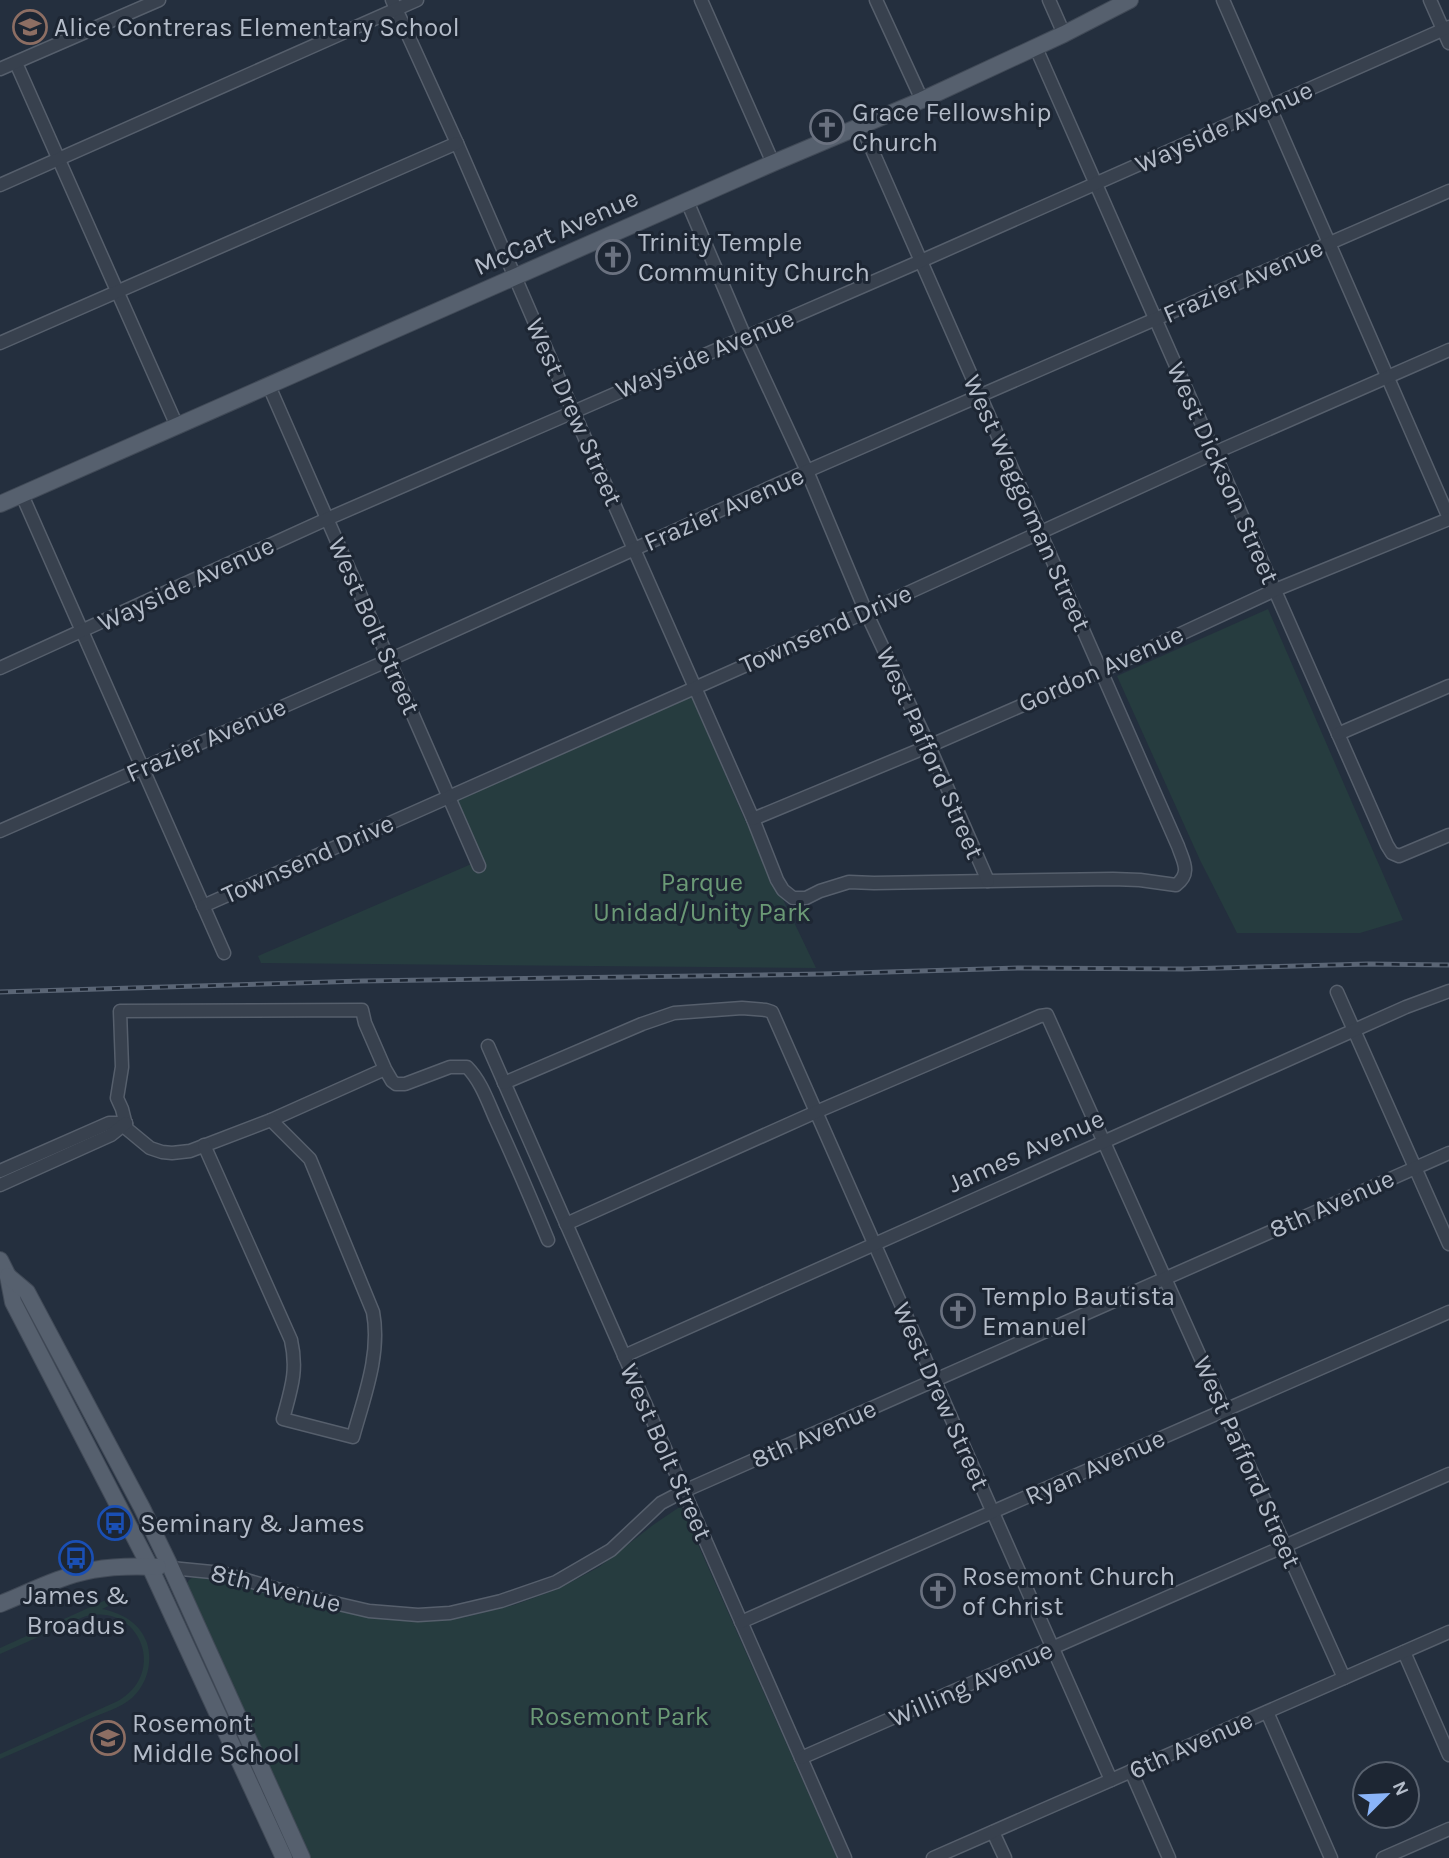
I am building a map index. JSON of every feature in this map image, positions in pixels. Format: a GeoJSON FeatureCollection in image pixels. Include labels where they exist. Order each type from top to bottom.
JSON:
{"type":"FeatureCollection","features":[{"type":"Feature","properties":{"kind":"main road","name":"McCart Avenue"},"geometry":{"type":"LineString","coordinates":[[0,504],[773,163],[862,127],[1035,48],[1130,0]]}},
{"type":"Feature","properties":{"kind":"main road"},"geometry":{"type":"LineString","coordinates":[[0,1260],[8,1276],[13,1301],[150,1567],[284,1858]]}},
{"type":"Feature","properties":{"kind":"main road"},"geometry":{"type":"LineString","coordinates":[[8,1276],[27,1292],[136,1496],[302,1858]]}},
{"type":"Feature","properties":{"kind":"main road"},"geometry":{"type":"LineString","coordinates":[[0,1604],[63,1578],[93,1570],[171,1568]]}},
{"type":"Feature","properties":{"kind":"main road"},"geometry":{"type":"LineString","coordinates":[[215,1708],[232,1701]]}},
{"type":"Feature","properties":{"kind":"street"},"geometry":{"type":"LineString","coordinates":[[0,69],[159,0]]}},
{"type":"Feature","properties":{"kind":"street"},"geometry":{"type":"LineString","coordinates":[[0,185],[394,5],[417,0]]}},
{"type":"Feature","properties":{"kind":"street"},"geometry":{"type":"LineString","coordinates":[[701,0],[773,163]]}},
{"type":"Feature","properties":{"kind":"street"},"geometry":{"type":"LineString","coordinates":[[876,0],[922,100]]}},
{"type":"Feature","properties":{"kind":"street"},"geometry":{"type":"LineString","coordinates":[[1049,0],[1064,34]]}},
{"type":"Feature","properties":{"kind":"street"},"geometry":{"type":"LineString","coordinates":[[1223,0],[1449,518]]}},
{"type":"Feature","properties":{"kind":"street"},"geometry":{"type":"LineString","coordinates":[[1430,0],[1446,28],[1449,43]]}},
{"type":"Feature","properties":{"kind":"street","name":"West Drew Street"},"geometry":{"type":"LineString","coordinates":[[394,5],[516,277],[783,890],[793,898],[806,898],[849,882],[874,884],[988,881]]}},
{"type":"Feature","properties":{"kind":"street","name":"Wayside Avenue"},"geometry":{"type":"LineString","coordinates":[[0,668],[327,519],[1446,28]]}},
{"type":"Feature","properties":{"kind":"street","name":"West Dickson Street"},"geometry":{"type":"LineString","coordinates":[[1035,48],[1387,845],[1392,853],[1399,856],[1449,835]]}},
{"type":"Feature","properties":{"kind":"street"},"geometry":{"type":"LineString","coordinates":[[16,63],[177,426]]}},
{"type":"Feature","properties":{"kind":"street","name":"West Waggoman Street"},"geometry":{"type":"LineString","coordinates":[[862,127],[1178,846],[1186,870],[1183,880],[1176,885],[1113,879],[988,881]]}},
{"type":"Feature","properties":{"kind":"street"},"geometry":{"type":"LineString","coordinates":[[0,343],[457,143]]}},
{"type":"Feature","properties":{"kind":"street","name":"Frazier Avenue"},"geometry":{"type":"LineString","coordinates":[[0,831],[389,660],[807,471],[1449,191]]}},
{"type":"Feature","properties":{"kind":"street","name":"West Pafford Street"},"geometry":{"type":"LineString","coordinates":[[687,201],[745,337],[807,471],[866,612],[988,881]]}},
{"type":"Feature","properties":{"kind":"street","name":"Townsend Drive"},"geometry":{"type":"LineString","coordinates":[[203,906],[1449,350]]}},
{"type":"Feature","properties":{"kind":"street","name":"West Bolt Street"},"geometry":{"type":"LineString","coordinates":[[269,386],[479,866]]}},
{"type":"Feature","properties":{"kind":"street"},"geometry":{"type":"LineString","coordinates":[[22,495],[224,953]]}},
{"type":"Feature","properties":{"kind":"street","name":"Gordon Avenue"},"geometry":{"type":"LineString","coordinates":[[752,819],[929,746],[1101,671],[1275,590],[1449,518]]}},
{"type":"Feature","properties":{"kind":"street"},"geometry":{"type":"LineString","coordinates":[[1338,734],[1449,686]]}},
{"type":"Feature","properties":{"kind":"street","name":"James Avenue"},"geometry":{"type":"LineString","coordinates":[[624,1356],[1354,1030],[1449,991]]}},
{"type":"Feature","properties":{"kind":"street"},"geometry":{"type":"LineString","coordinates":[[1337,992],[1449,1244]]}},
{"type":"Feature","properties":{"kind":"street","name":"West Drew Street"},"geometry":{"type":"LineString","coordinates":[[504,1083],[674,1013],[742,1009],[772,1012],[1111,1780]]}},
{"type":"Feature","properties":{"kind":"street"},"geometry":{"type":"LineString","coordinates":[[385,1069],[271,1120],[190,1151],[162,1152],[150,1148],[127,1129],[117,1098],[122,1067],[120,1011],[362,1010],[385,1069],[396,1084],[405,1084],[450,1067],[467,1067],[472,1073],[514,1159],[548,1240]]}},
{"type":"Feature","properties":{"kind":"street","name":"West Pafford Street"},"geometry":{"type":"LineString","coordinates":[[816,1112],[1047,1016],[1343,1678]]}},
{"type":"Feature","properties":{"kind":"street","name":"West Bolt Street"},"geometry":{"type":"LineString","coordinates":[[488,1046],[845,1858]]}},
{"type":"Feature","properties":{"kind":"street"},"geometry":{"type":"LineString","coordinates":[[566,1224],[816,1112]]}},
{"type":"Feature","properties":{"kind":"street"},"geometry":{"type":"LineString","coordinates":[[204,1145],[291,1339],[295,1375],[283,1419],[353,1437],[376,1347],[373,1312],[310,1160],[271,1120]]}},
{"type":"Feature","properties":{"kind":"street"},"geometry":{"type":"LineString","coordinates":[[0,1171],[25,1167],[111,1135],[126,1123]]}},
{"type":"Feature","properties":{"kind":"street","name":"8th Avenue"},"geometry":{"type":"LineString","coordinates":[[171,1568],[222,1573],[287,1592],[369,1611],[418,1615],[450,1613],[502,1601],[556,1582],[611,1550],[661,1503],[684,1491],[1449,1153]]}},
{"type":"Feature","properties":{"kind":"street"},"geometry":{"type":"LineString","coordinates":[[0,1185],[25,1167]]}},
{"type":"Feature","properties":{"kind":"street","name":"Ryan Avenue"},"geometry":{"type":"LineString","coordinates":[[741,1622],[1449,1312]]}},
{"type":"Feature","properties":{"kind":"street","name":"Willing Avenue"},"geometry":{"type":"LineString","coordinates":[[801,1758],[1449,1474]]}},
{"type":"Feature","properties":{"kind":"street","name":"6th Avenue"},"geometry":{"type":"LineString","coordinates":[[933,1858],[1449,1632]]}},
{"type":"Feature","properties":{"kind":"street"},"geometry":{"type":"LineString","coordinates":[[1404,1652],[1449,1755]]}},
{"type":"Feature","properties":{"kind":"street"},"geometry":{"type":"LineString","coordinates":[[1267,1712],[1331,1858]]}},
{"type":"Feature","properties":{"kind":"street"},"geometry":{"type":"LineString","coordinates":[[1131,1771],[1169,1858]]}},
{"type":"Feature","properties":{"kind":"street"},"geometry":{"type":"LineString","coordinates":[[1383,1858],[1449,1829]]}},
{"type":"Feature","properties":{"kind":"street"},"geometry":{"type":"LineString","coordinates":[[993,1832],[1005,1858]]}},
{"type":"Feature","properties":{"kind":"green space"},"geometry":{"type":"Polygon","coordinates":[[[1268,609],[1403,920],[1360,933],[1237,933],[1200,860],[1117,676],[1268,609]]]}},
{"type":"Feature","properties":{"kind":"green space","name":"Parque Unidad/Unity Park"},"geometry":{"type":"Polygon","coordinates":[[[691,695],[744,818],[816,968],[261,963],[258,956],[483,859],[457,798],[691,695]]]}},
{"type":"Feature","properties":{"kind":"green space","name":"Rosemont Park"},"geometry":{"type":"Polygon","coordinates":[[[681,1506],[837,1858],[309,1858],[186,1587],[190,1579],[199,1576],[375,1618],[462,1618],[514,1605],[558,1589],[599,1567],[681,1506]]]}},
{"type":"Feature","properties":{"kind":"green space"},"geometry":{"type":"Polygon","coordinates":[[[117,1595],[119,1601],[102,1609],[123,1616],[144,1636],[149,1658],[142,1686],[127,1702],[0,1759],[0,1754],[118,1701],[134,1688],[142,1673],[144,1657],[140,1641],[131,1628],[118,1618],[101,1615],[81,1618],[0,1654],[0,1648],[117,1595]]]}},
{"type":"Feature","properties":{"kind":"railway"},"geometry":{"type":"LineString","coordinates":[[0,992],[362,981],[822,974],[1019,968],[1185,969],[1368,964],[1449,965]]}},
{"type":"Feature","properties":{"kind":"place","name":"Alice Contreras Elementary School"},"geometry":{"type":"Point","coordinates":[30,27]}},
{"type":"Feature","properties":{"kind":"place","name":"Grace Fellowship Church"},"geometry":{"type":"Point","coordinates":[827,127]}},
{"type":"Feature","properties":{"kind":"place","name":"Trinity Temple Community Church"},"geometry":{"type":"Point","coordinates":[613,257]}},
{"type":"Feature","properties":{"kind":"place","name":"Templo Bautista Emanuel"},"geometry":{"type":"Point","coordinates":[958,1311]}},
{"type":"Feature","properties":{"kind":"place","name":"Seminary & James"},"geometry":{"type":"Point","coordinates":[115,1523]}},
{"type":"Feature","properties":{"kind":"place","name":"James & Broadus"},"geometry":{"type":"Point","coordinates":[76,1558]}},
{"type":"Feature","properties":{"kind":"place","name":"Rosemont Church of Christ"},"geometry":{"type":"Point","coordinates":[938,1591]}},
{"type":"Feature","properties":{"kind":"place","name":"Rosemont Middle School"},"geometry":{"type":"Point","coordinates":[108,1738]}}]}
